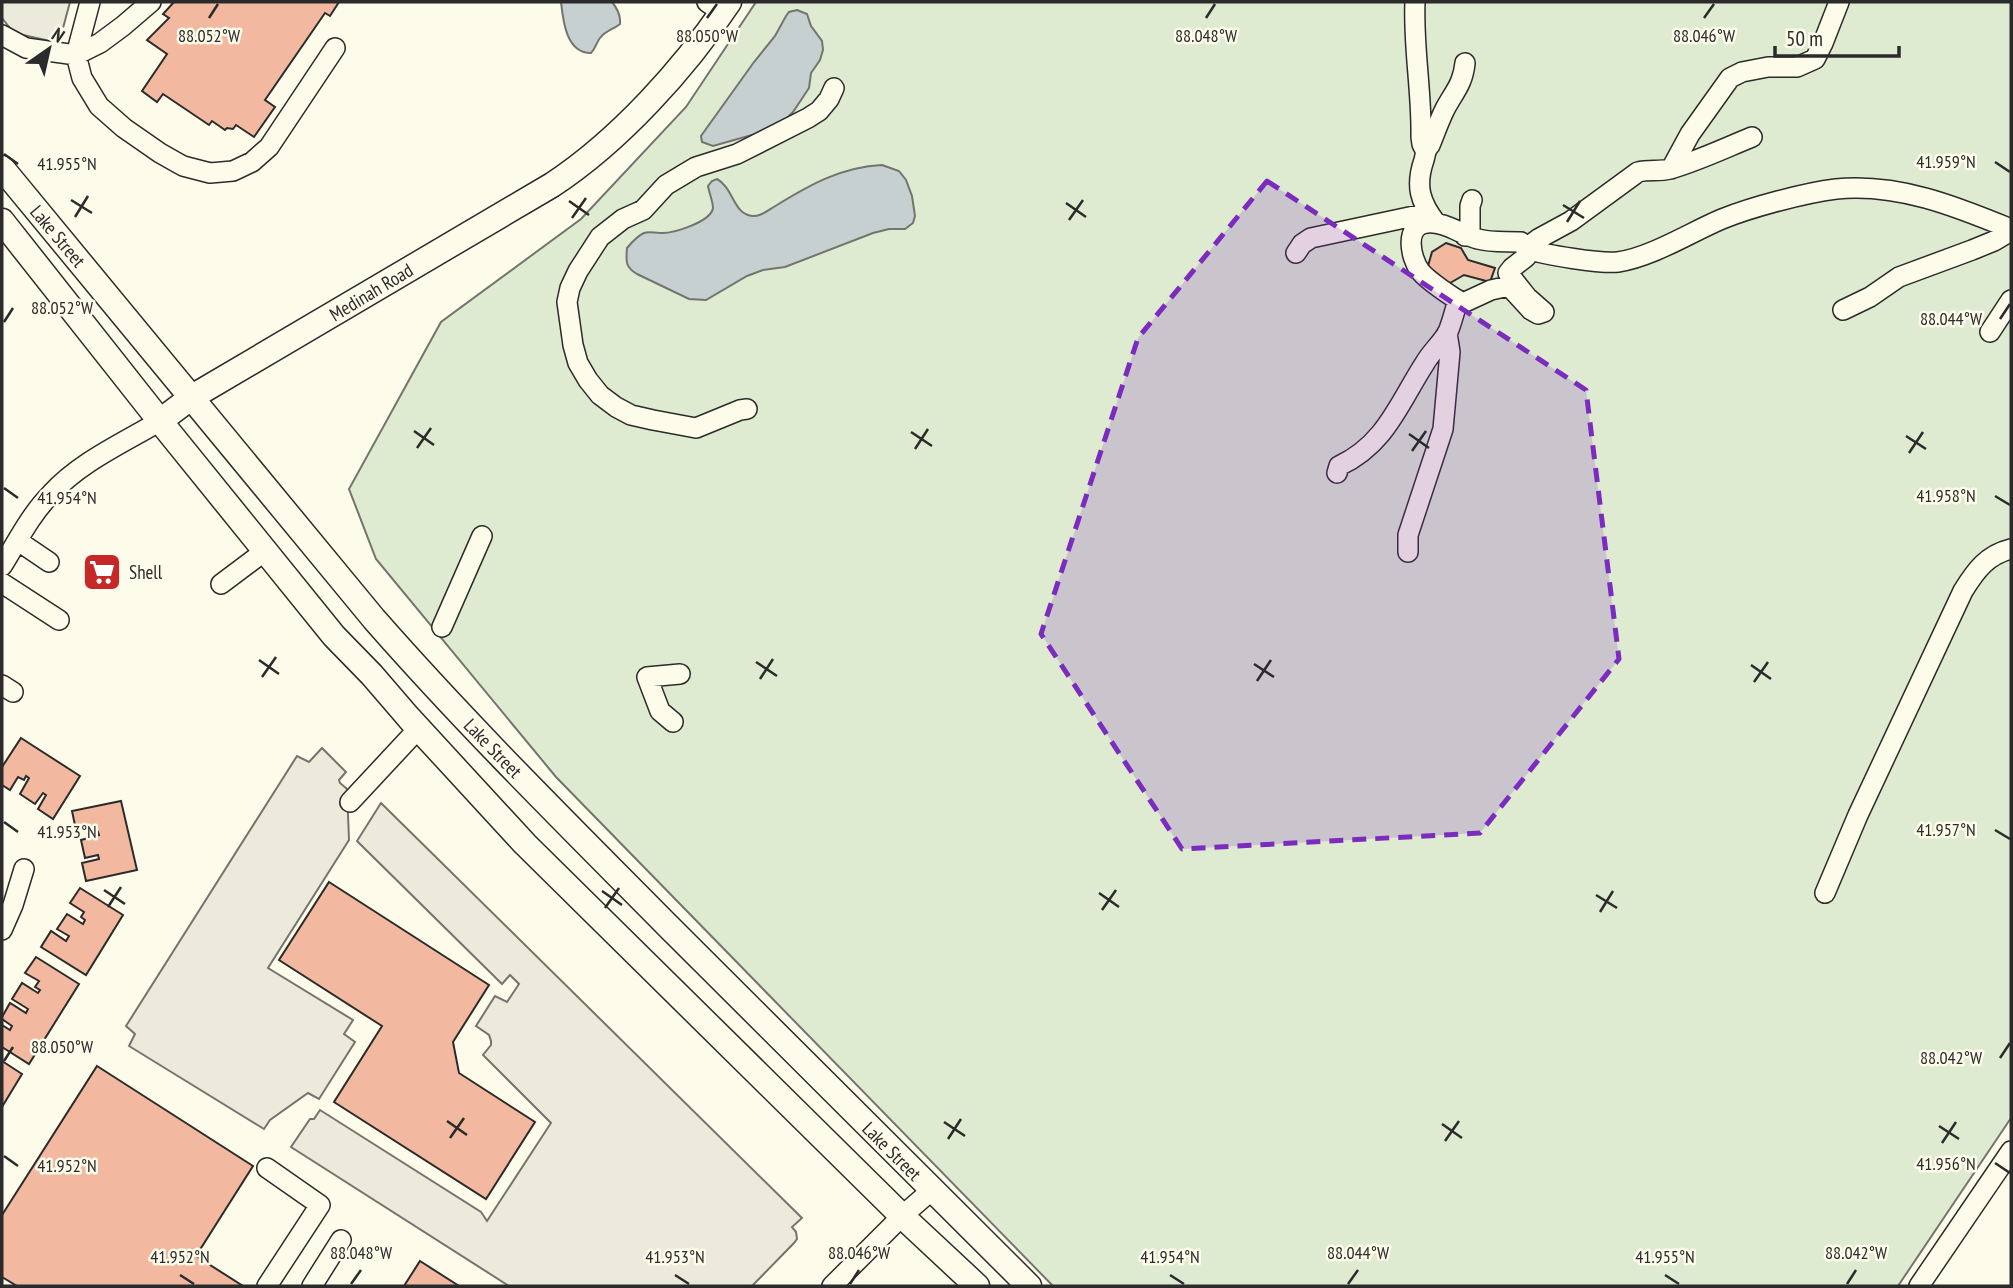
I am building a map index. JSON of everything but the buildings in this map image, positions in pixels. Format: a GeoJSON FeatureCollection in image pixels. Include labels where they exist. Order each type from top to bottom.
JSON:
{"type":"FeatureCollection","features":[{"type":"Feature","properties":{"kind":"main road","name":"Medinah Road"},"geometry":{"type":"LineString","coordinates":[[160,421],[192,397],[582,165],[632,118],[691,56],[720,5]]}},
{"type":"Feature","properties":{"kind":"main road","name":"Lake Street"},"geometry":{"type":"LineString","coordinates":[[2,168],[374,618],[432,684],[545,803],[1030,1286]]}},
{"type":"Feature","properties":{"kind":"main road","name":"Lake Street"},"geometry":{"type":"LineString","coordinates":[[2,221],[334,636],[418,729],[525,844],[902,1216],[977,1286]]}},
{"type":"Feature","properties":{"kind":"street"},"geometry":{"type":"LineString","coordinates":[[90,2],[76,55],[82,78],[99,106],[160,153],[183,166],[210,173],[233,172],[252,162],[268,147],[335,48]]}},
{"type":"Feature","properties":{"kind":"street"},"geometry":{"type":"LineString","coordinates":[[2,35],[26,48],[76,55],[100,43],[151,2]]}},
{"type":"Feature","properties":{"kind":"street"},"geometry":{"type":"LineString","coordinates":[[1415,2],[1421,137],[1425,150]]}},
{"type":"Feature","properties":{"kind":"street"},"geometry":{"type":"LineString","coordinates":[[1671,169],[1690,134],[1730,78],[1742,72],[1768,67],[1797,67],[1815,59],[1839,2]]}},
{"type":"Feature","properties":{"kind":"street"},"geometry":{"type":"LineString","coordinates":[[1465,63],[1460,85],[1425,150],[1421,166],[1420,194],[1432,218],[1465,236],[1491,242],[1521,242],[1526,248],[1580,259],[1618,262],[1657,249],[1724,218],[1776,202],[1834,189],[1855,188],[1919,195],[2011,230]]}},
{"type":"Feature","properties":{"kind":"street"},"geometry":{"type":"LineString","coordinates":[[747,409],[695,428],[653,421],[631,415],[616,407],[600,395],[578,363],[569,323],[567,302],[570,288],[600,237],[623,219],[643,210],[666,185],[696,167],[737,153],[807,118],[819,111],[834,88]]}},
{"type":"Feature","properties":{"kind":"street"},"geometry":{"type":"LineString","coordinates":[[1526,248],[1638,172],[1671,169],[1752,137]]}},
{"type":"Feature","properties":{"kind":"street"},"geometry":{"type":"LineString","coordinates":[[1465,236],[1470,230],[1472,200]]}},
{"type":"Feature","properties":{"kind":"street"},"geometry":{"type":"LineString","coordinates":[[1296,253],[1302,244],[1311,238],[1432,218]]}},
{"type":"Feature","properties":{"kind":"street"},"geometry":{"type":"LineString","coordinates":[[1432,218],[1430,222],[1414,229],[1411,236],[1418,269],[1463,303],[1491,290],[1509,286],[1531,310],[1538,314],[1544,312],[1527,297],[1508,273],[1526,257],[1526,248]]}},
{"type":"Feature","properties":{"kind":"street"},"geometry":{"type":"LineString","coordinates":[[1843,310],[1870,298],[1899,277],[1994,241],[2011,230]]}},
{"type":"Feature","properties":{"kind":"street"},"geometry":{"type":"LineString","coordinates":[[1337,473],[1339,466],[1362,453],[1377,439],[1396,413],[1425,362],[1447,333],[1458,300]]}},
{"type":"Feature","properties":{"kind":"street"},"geometry":{"type":"LineString","coordinates":[[1990,332],[2011,300]]}},
{"type":"Feature","properties":{"kind":"street"},"geometry":{"type":"LineString","coordinates":[[1408,552],[1408,535],[1443,429],[1449,369],[1447,333]]}},
{"type":"Feature","properties":{"kind":"street","name":"Medinah Road"},"geometry":{"type":"LineString","coordinates":[[2,566],[51,494],[67,479],[109,450],[160,421]]}},
{"type":"Feature","properties":{"kind":"street"},"geometry":{"type":"LineString","coordinates":[[442,627],[482,536]]}},
{"type":"Feature","properties":{"kind":"street"},"geometry":{"type":"LineString","coordinates":[[18,541],[49,562]]}},
{"type":"Feature","properties":{"kind":"street"},"geometry":{"type":"LineString","coordinates":[[1825,893],[1858,814],[1964,591],[1982,564],[1998,553],[2011,549]]}},
{"type":"Feature","properties":{"kind":"street"},"geometry":{"type":"LineString","coordinates":[[221,584],[265,551]]}},
{"type":"Feature","properties":{"kind":"street"},"geometry":{"type":"LineString","coordinates":[[2,583],[59,620]]}},
{"type":"Feature","properties":{"kind":"street"},"geometry":{"type":"LineString","coordinates":[[673,722],[660,711],[647,677],[680,674]]}},
{"type":"Feature","properties":{"kind":"street"},"geometry":{"type":"LineString","coordinates":[[350,802],[418,729]]}},
{"type":"Feature","properties":{"kind":"street"},"geometry":{"type":"LineString","coordinates":[[2,930],[24,869]]}},
{"type":"Feature","properties":{"kind":"street"},"geometry":{"type":"LineString","coordinates":[[1919,1286],[2010,1156]]}},
{"type":"Feature","properties":{"kind":"street"},"geometry":{"type":"LineString","coordinates":[[267,1168],[320,1206],[267,1286]]}},
{"type":"Feature","properties":{"kind":"street"},"geometry":{"type":"LineString","coordinates":[[832,1286],[932,1190]]}},
{"type":"Feature","properties":{"kind":"street"},"geometry":{"type":"LineString","coordinates":[[312,1286],[341,1240]]}},
{"type":"Feature","properties":{"kind":"highlighted area"},"geometry":{"type":"Polygon","coordinates":[[[1267,181],[1586,390],[1619,659],[1480,833],[1182,849],[1041,634],[1138,338],[1267,181]]]}},
{"type":"Feature","properties":{"kind":"green space"},"geometry":{"type":"Polygon","coordinates":[[[756,2],[2011,2],[2011,1118],[1898,1286],[1053,1286],[556,777],[376,559],[349,489],[441,322],[581,219],[686,107],[756,2]]]}},
{"type":"Feature","properties":{"kind":"shaded area"},"geometry":{"type":"Polygon","coordinates":[[[2,2],[70,2],[59,43],[14,33],[2,18],[2,2]]]}},
{"type":"Feature","properties":{"kind":"shaded area"},"geometry":{"type":"Polygon","coordinates":[[[561,2],[612,2],[618,12],[620,24],[602,36],[591,53],[583,52],[576,48],[567,34],[561,2]]]}},
{"type":"Feature","properties":{"kind":"shaded area"},"geometry":{"type":"Polygon","coordinates":[[[797,10],[807,14],[811,26],[822,41],[823,50],[811,73],[809,88],[793,112],[786,119],[759,133],[713,146],[702,142],[701,136],[775,36],[786,16],[797,10]]]}},
{"type":"Feature","properties":{"kind":"shaded area"},"geometry":{"type":"Polygon","coordinates":[[[882,165],[899,171],[912,196],[915,216],[913,223],[905,229],[873,233],[785,267],[763,270],[747,276],[706,300],[689,299],[637,274],[627,263],[627,248],[641,234],[673,231],[706,218],[713,208],[708,186],[717,179],[726,187],[743,212],[756,216],[827,178],[854,169],[882,165]]]}},
{"type":"Feature","properties":{"kind":"shaded area"},"geometry":{"type":"Polygon","coordinates":[[[322,748],[346,772],[339,780],[347,789],[349,840],[268,968],[353,1020],[344,1034],[355,1042],[319,1099],[308,1093],[270,1120],[264,1129],[129,1046],[135,1034],[126,1026],[297,756],[309,762],[322,748]]]}},
{"type":"Feature","properties":{"kind":"shaded area"},"geometry":{"type":"Polygon","coordinates":[[[381,803],[802,1218],[792,1227],[797,1239],[752,1286],[509,1286],[291,1147],[310,1119],[314,1119],[320,1110],[481,1212],[487,1221],[551,1123],[483,1055],[491,1041],[489,1035],[476,1026],[495,996],[507,1002],[519,984],[510,975],[502,984],[357,841],[381,803]]]}},
{"type":"Feature","properties":{"kind":"place","name":"Shell"},"geometry":{"type":"Point","coordinates":[102,572]}}]}
